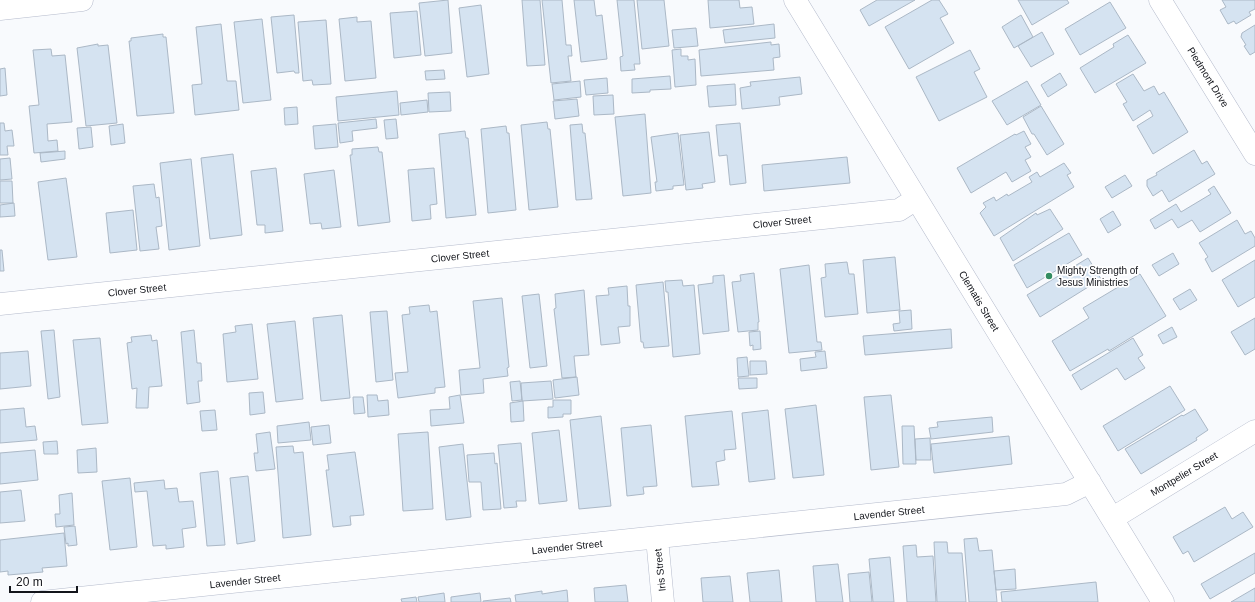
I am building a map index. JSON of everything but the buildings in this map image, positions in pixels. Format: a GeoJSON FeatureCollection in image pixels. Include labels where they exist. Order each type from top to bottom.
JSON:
{"type":"FeatureCollection","features":[{"type":"Feature","properties":{"kind":"street"},"geometry":{"type":"LineString","coordinates":[[0,8],[82,0]]}},
{"type":"Feature","properties":{"kind":"street","name":"Clematis Street"},"geometry":{"type":"LineString","coordinates":[[796,0],[1163,602]]}},
{"type":"Feature","properties":{"kind":"street","name":"Piedmont Drive"},"geometry":{"type":"LineString","coordinates":[[1160,0],[1255,154]]}},
{"type":"Feature","properties":{"kind":"street","name":"Clover Street"},"geometry":{"type":"LineString","coordinates":[[0,304],[898,210],[916,199]]}},
{"type":"Feature","properties":{"kind":"street","name":"Montpelier Street"},"geometry":{"type":"LineString","coordinates":[[1113,518],[1255,431]]}},
{"type":"Feature","properties":{"kind":"street","name":"Lavender Street"},"geometry":{"type":"LineString","coordinates":[[42,602],[1066,494],[1090,482]]}},
{"type":"Feature","properties":{"kind":"street","name":"Iris Street"},"geometry":{"type":"LineString","coordinates":[[657,538],[663,602]]}},
{"type":"Feature","properties":{"kind":"place","name":"Mighty Strength of Jesus Ministries"},"geometry":{"type":"Point","coordinates":[1049,276]}}]}
